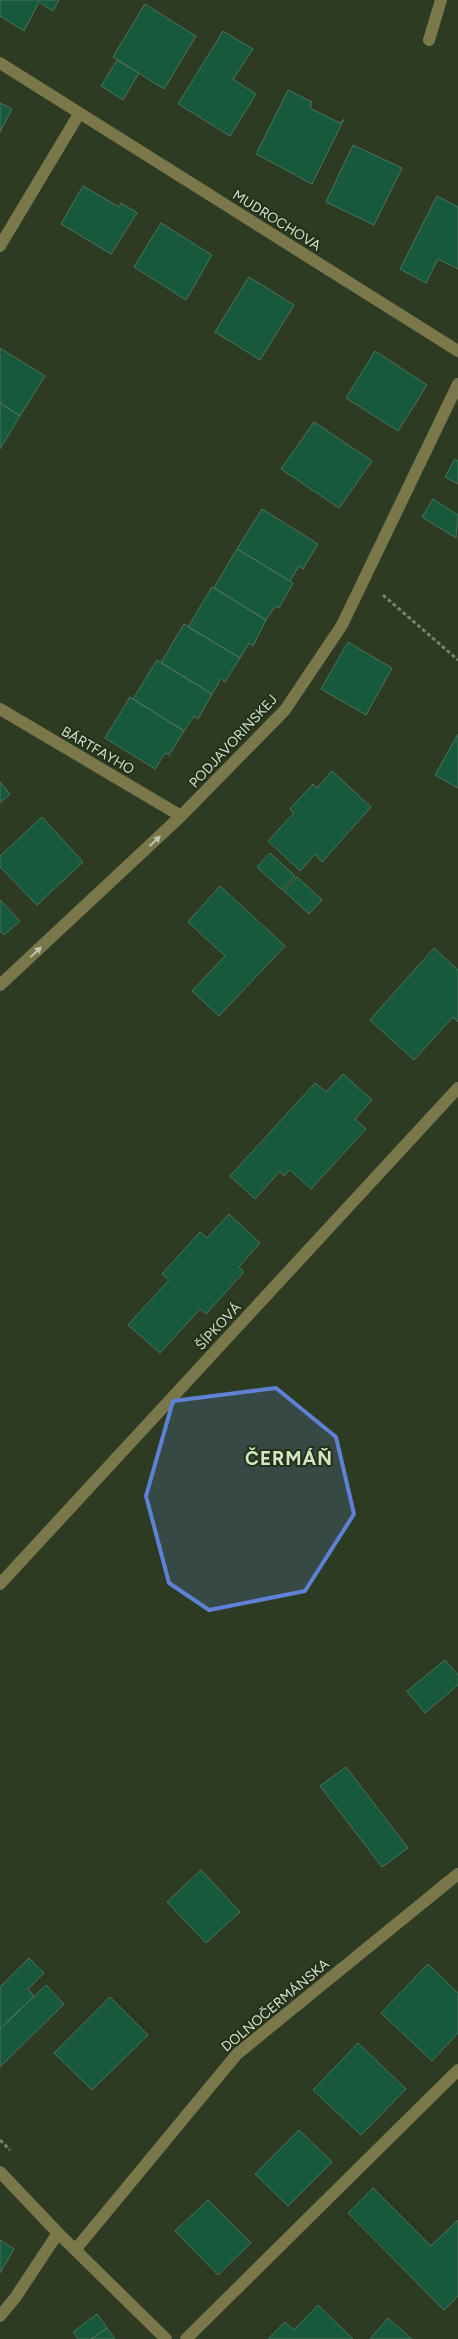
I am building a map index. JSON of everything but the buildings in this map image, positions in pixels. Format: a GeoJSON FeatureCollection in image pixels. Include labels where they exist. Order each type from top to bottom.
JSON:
{"type":"FeatureCollection","features":[{"type":"Feature","properties":{"kind":"street"},"geometry":{"type":"LineString","coordinates":[[429,40],[441,0]]}},
{"type":"Feature","properties":{"kind":"street","name":"MUDROCHOVA"},"geometry":{"type":"LineString","coordinates":[[0,63],[458,351]]}},
{"type":"Feature","properties":{"kind":"street"},"geometry":{"type":"LineString","coordinates":[[0,246],[79,114]]}},
{"type":"Feature","properties":{"kind":"street","name":"PODJAVORINSKEJ"},"geometry":{"type":"LineString","coordinates":[[0,985],[181,816],[285,710],[342,624],[366,580],[458,384]]}},
{"type":"Feature","properties":{"kind":"street","name":"BÁRTFAYHO"},"geometry":{"type":"LineString","coordinates":[[0,709],[181,816]]}},
{"type":"Feature","properties":{"kind":"street","name":"ŠÍPKOVÁ"},"geometry":{"type":"LineString","coordinates":[[0,1584],[458,1088]]}},
{"type":"Feature","properties":{"kind":"street","name":"DOLNOČERMÁNSKA"},"geometry":{"type":"LineString","coordinates":[[75,2250],[237,2054],[458,1874]]}},
{"type":"Feature","properties":{"kind":"street"},"geometry":{"type":"LineString","coordinates":[[186,2339],[458,2070]]}},
{"type":"Feature","properties":{"kind":"street"},"geometry":{"type":"LineString","coordinates":[[0,2172],[58,2233],[166,2339]]}},
{"type":"Feature","properties":{"kind":"street"},"geometry":{"type":"LineString","coordinates":[[0,2316],[15,2298],[58,2233]]}},
{"type":"Feature","properties":{"kind":"path"},"geometry":{"type":"LineString","coordinates":[[366,580],[458,660]]}},
{"type":"Feature","properties":{"kind":"highlighted area"},"geometry":{"type":"Polygon","coordinates":[[[276,1388],[336,1437],[354,1514],[305,1591],[209,1610],[169,1583],[146,1496],[173,1401],[276,1388]]]}},
{"type":"Feature","properties":{"kind":"district","name":"ČERMÁŇ"},"geometry":{"type":"Point","coordinates":[289,1458]}}]}
